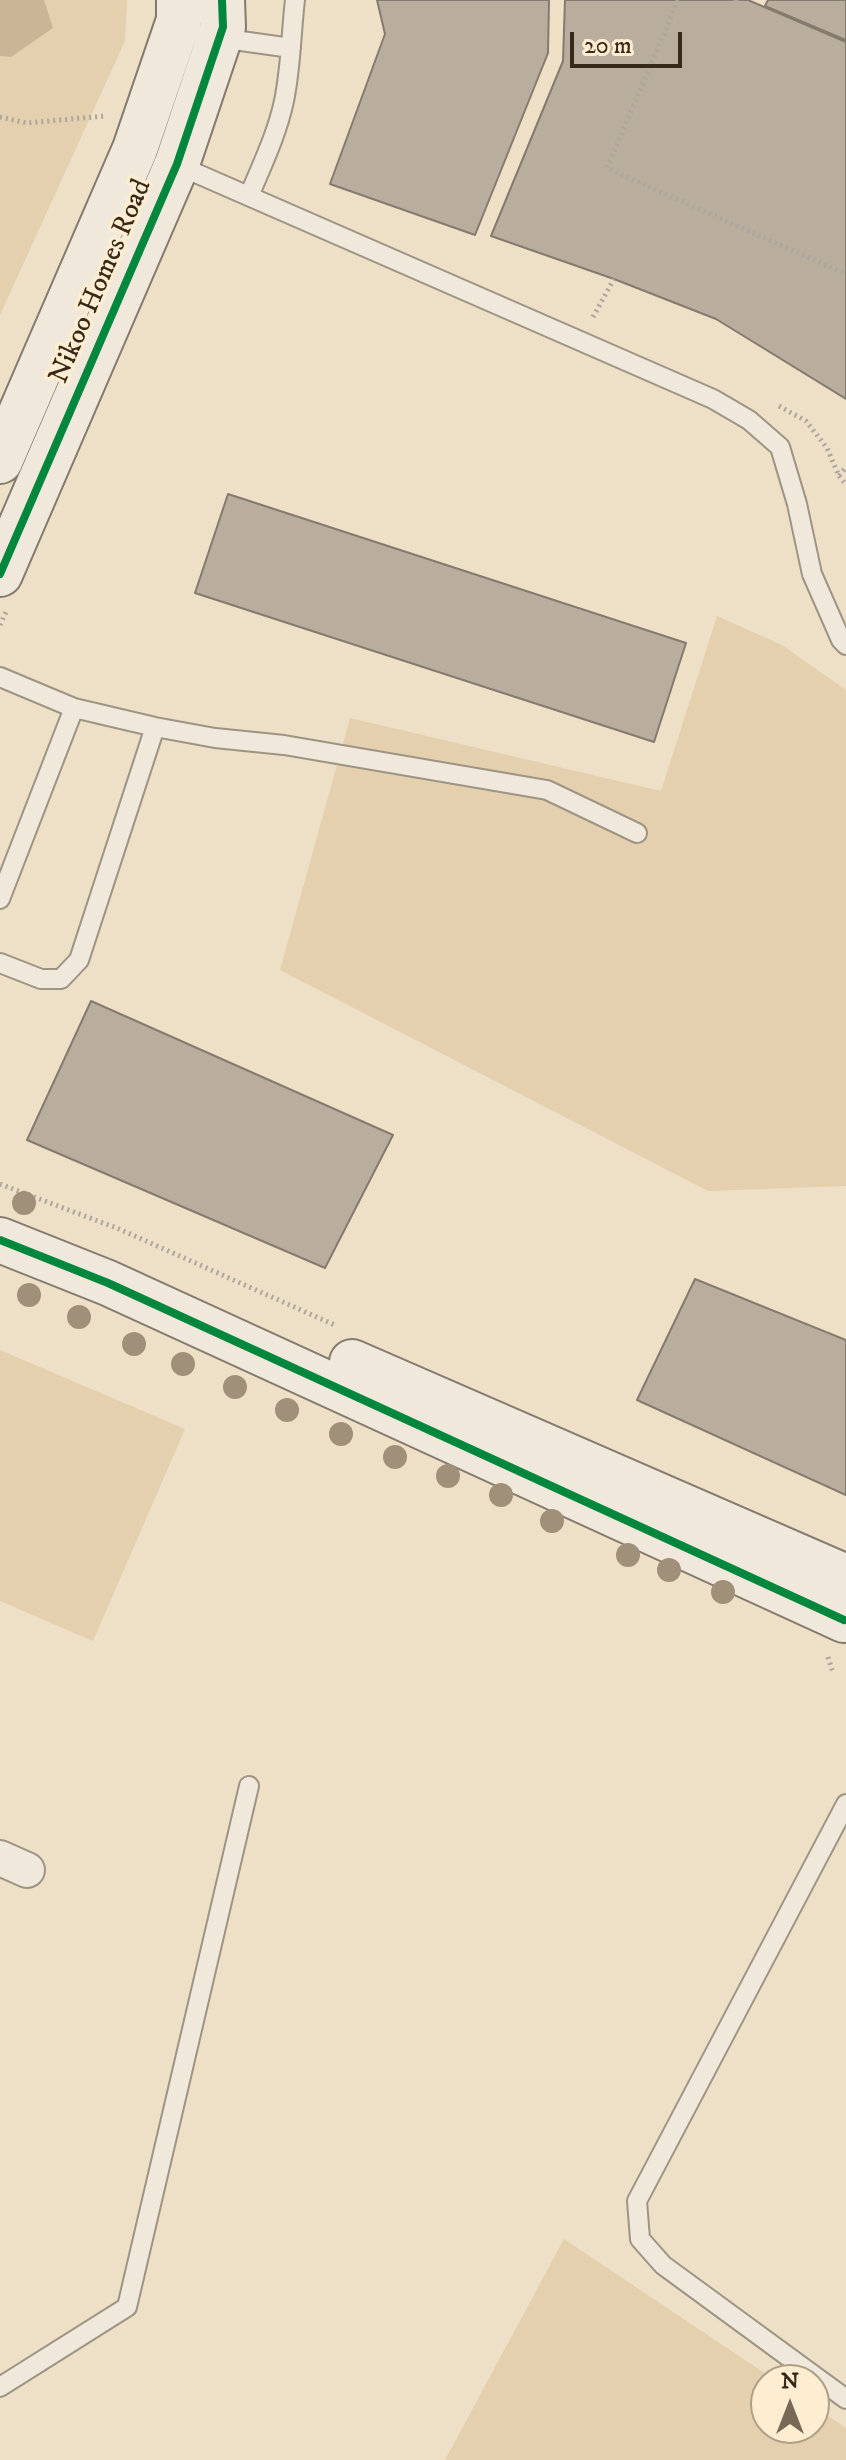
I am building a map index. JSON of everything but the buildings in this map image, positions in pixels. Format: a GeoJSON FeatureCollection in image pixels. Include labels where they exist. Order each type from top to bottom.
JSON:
{"type":"FeatureCollection","features":[{"type":"Feature","properties":{"kind":"street","name":"Nikoo Homes Road"},"geometry":{"type":"LineString","coordinates":[[0,574],[147,148],[179,20],[179,0]]}},
{"type":"Feature","properties":{"kind":"street","name":"Nikoo Homes Road"},"geometry":{"type":"LineString","coordinates":[[0,461],[147,148],[221,19]]}},
{"type":"Feature","properties":{"kind":"street"},"geometry":{"type":"LineString","coordinates":[[0,1212],[115,1259],[846,1577]]}},
{"type":"Feature","properties":{"kind":"street"},"geometry":{"type":"LineString","coordinates":[[0,1240],[108,1283],[845,1615]]}},
{"type":"Feature","properties":{"kind":"lane"},"geometry":{"type":"LineString","coordinates":[[249,196],[283,103],[295,0]]}},
{"type":"Feature","properties":{"kind":"lane"},"geometry":{"type":"LineString","coordinates":[[221,19],[291,48]]}},
{"type":"Feature","properties":{"kind":"lane"},"geometry":{"type":"LineString","coordinates":[[147,148],[249,196],[713,399],[749,420],[780,447],[797,504],[812,574],[846,645]]}},
{"type":"Feature","properties":{"kind":"lane"},"geometry":{"type":"LineString","coordinates":[[0,677],[74,708],[155,727],[215,738],[284,745],[547,790],[637,833]]}},
{"type":"Feature","properties":{"kind":"lane"},"geometry":{"type":"LineString","coordinates":[[0,899],[74,708]]}},
{"type":"Feature","properties":{"kind":"lane"},"geometry":{"type":"LineString","coordinates":[[0,963],[41,979],[61,979],[79,960],[155,727]]}},
{"type":"Feature","properties":{"kind":"lane"},"geometry":{"type":"LineString","coordinates":[[0,2387],[127,2307],[249,1786]]}},
{"type":"Feature","properties":{"kind":"lane"},"geometry":{"type":"LineString","coordinates":[[846,1804],[637,2201],[640,2239],[663,2265],[846,2399]]}},
{"type":"Feature","properties":{"kind":"path"},"geometry":{"type":"LineString","coordinates":[[678,0],[607,168],[846,274]]}},
{"type":"Feature","properties":{"kind":"path"},"geometry":{"type":"LineString","coordinates":[[0,117],[147,148]]}},
{"type":"Feature","properties":{"kind":"path"},"geometry":{"type":"LineString","coordinates":[[592,319],[614,279]]}},
{"type":"Feature","properties":{"kind":"path"},"geometry":{"type":"LineString","coordinates":[[839,476],[846,485]]}},
{"type":"Feature","properties":{"kind":"shaded area"},"geometry":{"type":"Polygon","coordinates":[[[0,0],[127,0],[125,41],[0,315],[0,0]]]}},
{"type":"Feature","properties":{"kind":"shaded area"},"geometry":{"type":"Polygon","coordinates":[[[0,0],[44,0],[53,28],[11,57],[0,56],[0,0]]]}},
{"type":"Feature","properties":{"kind":"shaded area"},"geometry":{"type":"Polygon","coordinates":[[[717,616],[782,645],[846,690],[846,1186],[708,1191],[280,970],[350,718],[661,791],[717,616]]]}},
{"type":"Feature","properties":{"kind":"shaded area"},"geometry":{"type":"Polygon","coordinates":[[[0,1350],[185,1429],[93,1641],[0,1601],[0,1350]]]}},
{"type":"Feature","properties":{"kind":"shaded area"},"geometry":{"type":"Polygon","coordinates":[[[564,2239],[751,2364],[750,2444],[830,2444],[830,2417],[846,2428],[846,2460],[445,2460],[564,2239]]]}},
{"type":"Feature","properties":{"kind":"cycle path"},"geometry":{"type":"LineString","coordinates":[[0,574],[177,164],[223,27],[222,0]]}},
{"type":"Feature","properties":{"kind":"cycle path"},"geometry":{"type":"LineString","coordinates":[[0,1240],[108,1283],[844,1620]]}}]}
